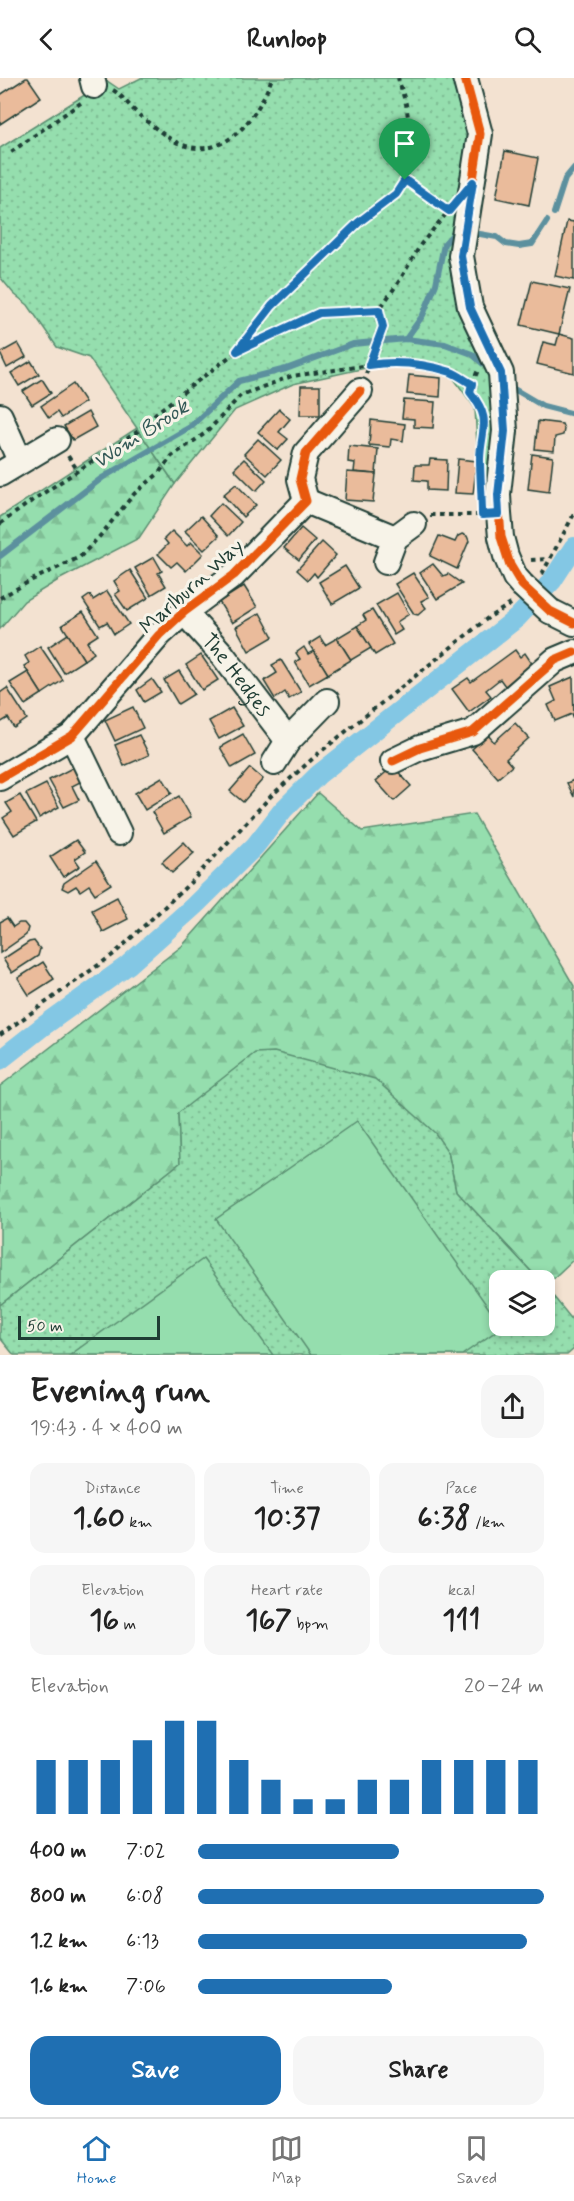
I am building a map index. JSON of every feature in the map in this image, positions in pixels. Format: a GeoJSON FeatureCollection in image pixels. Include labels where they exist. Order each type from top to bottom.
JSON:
{"type":"FeatureCollection","features":[{"type":"Feature","properties":{"kind":"street"},"geometry":{"type":"LineString","coordinates":[[465,78],[480,134],[461,256],[470,307],[501,373],[505,431],[498,495],[501,537],[515,576],[525,589],[550,612],[574,623]]}},
{"type":"Feature","properties":{"kind":"street"},"geometry":{"type":"LineString","coordinates":[[360,391],[306,453],[300,479],[306,501],[404,531],[386,562]]}},
{"type":"Feature","properties":{"kind":"street"},"geometry":{"type":"LineString","coordinates":[[0,416],[10,468],[57,440]]}},
{"type":"Feature","properties":{"kind":"street","name":"Marlburn Way"},"geometry":{"type":"LineString","coordinates":[[0,778],[72,736],[159,635],[184,612],[234,575],[306,501]]}},
{"type":"Feature","properties":{"kind":"street","name":"The Hedges"},"geometry":{"type":"LineString","coordinates":[[184,612],[221,653],[288,741]]}},
{"type":"Feature","properties":{"kind":"street"},"geometry":{"type":"LineString","coordinates":[[393,761],[420,748],[473,732],[555,660],[574,652]]}},
{"type":"Feature","properties":{"kind":"street","name":"The Hedges"},"geometry":{"type":"LineString","coordinates":[[274,762],[288,741],[327,701]]}},
{"type":"Feature","properties":{"kind":"street"},"geometry":{"type":"LineString","coordinates":[[72,736],[119,833]]}},
{"type":"Feature","properties":{"kind":"path"},"geometry":{"type":"LineString","coordinates":[[11,152],[85,100],[93,82],[120,94],[135,111],[176,143],[193,148],[209,148],[223,144],[235,136],[256,109],[272,78]]}},
{"type":"Feature","properties":{"kind":"path"},"geometry":{"type":"LineString","coordinates":[[237,351],[272,306],[359,222],[396,194],[405,180],[411,164],[411,133],[406,104],[398,78]]}},
{"type":"Feature","properties":{"kind":"path"},"geometry":{"type":"LineString","coordinates":[[405,180],[449,211]]}},
{"type":"Feature","properties":{"kind":"path"},"geometry":{"type":"LineString","coordinates":[[369,365],[383,327],[379,310],[421,244],[473,182]]}},
{"type":"Feature","properties":{"kind":"path"},"geometry":{"type":"LineString","coordinates":[[0,524],[137,432],[156,413],[237,351],[319,313],[379,310]]}},
{"type":"Feature","properties":{"kind":"path"},"geometry":{"type":"LineString","coordinates":[[0,598],[81,557],[134,495],[158,474],[172,456],[207,432],[241,395],[292,376],[384,363],[408,364],[453,373],[472,384]]}},
{"type":"Feature","properties":{"kind":"path"},"geometry":{"type":"LineString","coordinates":[[478,369],[470,392],[482,411]]}},
{"type":"Feature","properties":{"kind":"path"},"geometry":{"type":"LineString","coordinates":[[404,531],[429,514],[482,515],[482,506]]}},
{"type":"Feature","properties":{"kind":"path"},"geometry":{"type":"LineString","coordinates":[[0,1035],[114,954],[191,882],[271,796],[319,753],[525,589],[574,514]]}},
{"type":"Feature","properties":{"kind":"green space"},"geometry":{"type":"Polygon","coordinates":[[[141,78],[457,78],[472,131],[456,253],[493,367],[494,504],[480,500],[475,408],[452,376],[406,366],[370,367],[293,384],[235,410],[175,484],[89,358],[57,347],[28,305],[14,294],[0,277],[0,148],[107,81],[119,89],[141,78]]]}},
{"type":"Feature","properties":{"kind":"green space"},"geometry":{"type":"Polygon","coordinates":[[[137,428],[175,484],[139,538],[60,579],[24,601],[0,629],[0,517],[137,428]]]}},
{"type":"Feature","properties":{"kind":"green space"},"geometry":{"type":"Polygon","coordinates":[[[318,793],[362,831],[474,814],[574,986],[574,1259],[555,1277],[555,1270],[530,1270],[456,1191],[448,1152],[178,1113],[180,1163],[0,1305],[0,1086],[182,946],[318,793]]]}},
{"type":"Feature","properties":{"kind":"green space"},"geometry":{"type":"Polygon","coordinates":[[[274,1052],[375,1079],[435,1133],[448,1152],[456,1191],[530,1270],[489,1270],[489,1336],[555,1336],[555,1298],[574,1322],[574,1349],[567,1355],[14,1355],[0,1338],[0,1305],[180,1163],[178,1113],[255,1053],[274,1052]]]}},
{"type":"Feature","properties":{"kind":"green space"},"geometry":{"type":"Polygon","coordinates":[[[357,1121],[489,1309],[489,1336],[462,1355],[311,1355],[216,1219],[357,1121]]]}},
{"type":"Feature","properties":{"kind":"green space"},"geometry":{"type":"Polygon","coordinates":[[[203,1259],[273,1355],[70,1355],[203,1259]]]}},
{"type":"Feature","properties":{"kind":"building"},"geometry":{"type":"Polygon","coordinates":[[[26,78],[41,97],[0,124],[0,95],[26,78]]]}},
{"type":"Feature","properties":{"kind":"building"},"geometry":{"type":"Polygon","coordinates":[[[505,151],[538,158],[529,205],[496,198],[505,151]]]}},
{"type":"Feature","properties":{"kind":"building"},"geometry":{"type":"Polygon","coordinates":[[[567,221],[574,222],[574,280],[555,276],[567,221]]]}},
{"type":"Feature","properties":{"kind":"building"},"geometry":{"type":"Polygon","coordinates":[[[532,281],[570,289],[559,334],[521,325],[532,281]]]}},
{"type":"Feature","properties":{"kind":"building"},"geometry":{"type":"Polygon","coordinates":[[[559,334],[574,338],[574,373],[537,364],[543,342],[556,345],[559,334]]]}},
{"type":"Feature","properties":{"kind":"building"},"geometry":{"type":"Polygon","coordinates":[[[18,343],[26,357],[7,368],[0,353],[18,343]]]}},
{"type":"Feature","properties":{"kind":"building"},"geometry":{"type":"Polygon","coordinates":[[[31,361],[39,374],[19,386],[11,373],[31,361]]]}},
{"type":"Feature","properties":{"kind":"building"},"geometry":{"type":"Polygon","coordinates":[[[409,375],[441,378],[440,397],[407,394],[409,375]]]}},
{"type":"Feature","properties":{"kind":"building"},"geometry":{"type":"Polygon","coordinates":[[[42,379],[51,393],[32,405],[23,391],[42,379]]]}},
{"type":"Feature","properties":{"kind":"building"},"geometry":{"type":"Polygon","coordinates":[[[73,384],[85,402],[61,418],[57,412],[49,418],[41,406],[73,384]]]}},
{"type":"Feature","properties":{"kind":"building"},"geometry":{"type":"Polygon","coordinates":[[[301,386],[320,386],[320,415],[300,415],[301,386]]]}},
{"type":"Feature","properties":{"kind":"building"},"geometry":{"type":"Polygon","coordinates":[[[404,400],[435,402],[433,428],[414,427],[414,419],[402,418],[404,400]]]}},
{"type":"Feature","properties":{"kind":"building"},"geometry":{"type":"Polygon","coordinates":[[[279,409],[290,419],[279,432],[288,439],[278,450],[258,432],[279,409]]]}},
{"type":"Feature","properties":{"kind":"building"},"geometry":{"type":"Polygon","coordinates":[[[88,412],[96,427],[73,440],[64,426],[88,412]]]}},
{"type":"Feature","properties":{"kind":"building"},"geometry":{"type":"Polygon","coordinates":[[[371,420],[405,424],[403,441],[391,439],[390,447],[369,445],[371,420]]]}},
{"type":"Feature","properties":{"kind":"building"},"geometry":{"type":"Polygon","coordinates":[[[538,421],[562,424],[563,435],[555,437],[554,451],[535,449],[538,421]]]}},
{"type":"Feature","properties":{"kind":"building"},"geometry":{"type":"Polygon","coordinates":[[[258,439],[281,460],[267,475],[244,454],[258,439]]]}},
{"type":"Feature","properties":{"kind":"building"},"geometry":{"type":"Polygon","coordinates":[[[349,446],[378,449],[376,474],[354,472],[355,463],[348,462],[349,446]]]}},
{"type":"Feature","properties":{"kind":"building"},"geometry":{"type":"Polygon","coordinates":[[[532,454],[553,457],[549,492],[528,489],[532,454]]]}},
{"type":"Feature","properties":{"kind":"building"},"geometry":{"type":"Polygon","coordinates":[[[244,459],[266,480],[256,491],[234,469],[244,459]]]}},
{"type":"Feature","properties":{"kind":"building"},"geometry":{"type":"Polygon","coordinates":[[[430,459],[447,460],[446,491],[427,490],[427,481],[414,480],[415,465],[429,465],[430,459]]]}},
{"type":"Feature","properties":{"kind":"building"},"geometry":{"type":"Polygon","coordinates":[[[458,459],[477,461],[473,494],[455,493],[458,459]]]}},
{"type":"Feature","properties":{"kind":"building"},"geometry":{"type":"Polygon","coordinates":[[[347,472],[376,474],[373,502],[345,500],[347,472]]]}},
{"type":"Feature","properties":{"kind":"building"},"geometry":{"type":"Polygon","coordinates":[[[236,484],[256,505],[243,517],[223,495],[236,484]]]}},
{"type":"Feature","properties":{"kind":"building"},"geometry":{"type":"Polygon","coordinates":[[[221,503],[241,522],[228,536],[209,516],[221,503]]]}},
{"type":"Feature","properties":{"kind":"building"},"geometry":{"type":"Polygon","coordinates":[[[201,516],[219,536],[204,550],[185,531],[201,516]]]}},
{"type":"Feature","properties":{"kind":"building"},"geometry":{"type":"Polygon","coordinates":[[[301,528],[315,540],[299,560],[284,548],[301,528]]]}},
{"type":"Feature","properties":{"kind":"building"},"geometry":{"type":"Polygon","coordinates":[[[172,531],[187,546],[191,542],[203,554],[186,571],[177,562],[171,567],[158,554],[168,544],[164,539],[172,531]]]}},
{"type":"Feature","properties":{"kind":"building"},"geometry":{"type":"Polygon","coordinates":[[[462,534],[467,536],[469,541],[457,569],[430,556],[439,536],[455,542],[462,534]]]}},
{"type":"Feature","properties":{"kind":"building"},"geometry":{"type":"Polygon","coordinates":[[[322,542],[336,555],[317,577],[314,573],[308,580],[297,570],[322,542]]]}},
{"type":"Feature","properties":{"kind":"building"},"geometry":{"type":"Polygon","coordinates":[[[154,557],[162,571],[158,573],[166,586],[151,595],[135,568],[154,557]]]}},
{"type":"Feature","properties":{"kind":"building"},"geometry":{"type":"Polygon","coordinates":[[[433,564],[443,576],[448,574],[462,584],[437,599],[420,573],[433,564]]]}},
{"type":"Feature","properties":{"kind":"building"},"geometry":{"type":"Polygon","coordinates":[[[345,566],[359,588],[332,604],[319,582],[345,566]]]}},
{"type":"Feature","properties":{"kind":"building"},"geometry":{"type":"Polygon","coordinates":[[[130,570],[148,598],[127,611],[115,594],[120,591],[114,581],[130,570]]]}},
{"type":"Feature","properties":{"kind":"building"},"geometry":{"type":"Polygon","coordinates":[[[413,573],[429,597],[421,601],[426,608],[418,615],[414,614],[395,584],[413,573]]]}},
{"type":"Feature","properties":{"kind":"building"},"geometry":{"type":"Polygon","coordinates":[[[244,586],[257,607],[232,623],[219,602],[244,586]]]}},
{"type":"Feature","properties":{"kind":"building"},"geometry":{"type":"Polygon","coordinates":[[[107,591],[129,624],[114,634],[107,622],[100,626],[83,600],[90,595],[93,600],[107,591]]]}},
{"type":"Feature","properties":{"kind":"building"},"geometry":{"type":"Polygon","coordinates":[[[397,593],[409,614],[397,622],[402,630],[394,635],[376,605],[397,593]]]}},
{"type":"Feature","properties":{"kind":"building"},"geometry":{"type":"Polygon","coordinates":[[[372,610],[393,644],[375,655],[357,626],[366,620],[363,615],[372,610]]]}},
{"type":"Feature","properties":{"kind":"building"},"geometry":{"type":"Polygon","coordinates":[[[83,612],[98,635],[87,642],[94,653],[84,660],[62,625],[83,612]]]}},
{"type":"Feature","properties":{"kind":"building"},"geometry":{"type":"Polygon","coordinates":[[[260,613],[273,637],[249,651],[236,627],[260,613]]]}},
{"type":"Feature","properties":{"kind":"building"},"geometry":{"type":"Polygon","coordinates":[[[357,626],[371,648],[351,660],[337,638],[357,626]]]}},
{"type":"Feature","properties":{"kind":"building"},"geometry":{"type":"Polygon","coordinates":[[[68,634],[84,660],[64,673],[48,647],[68,634]]]}},
{"type":"Feature","properties":{"kind":"building"},"geometry":{"type":"Polygon","coordinates":[[[320,637],[325,645],[337,638],[351,660],[328,674],[309,644],[320,637]]]}},
{"type":"Feature","properties":{"kind":"building"},"geometry":{"type":"Polygon","coordinates":[[[40,646],[63,680],[42,694],[24,666],[29,663],[25,656],[40,646]]]}},
{"type":"Feature","properties":{"kind":"building"},"geometry":{"type":"Polygon","coordinates":[[[304,647],[308,654],[314,651],[328,674],[309,685],[295,662],[300,659],[296,653],[304,647]]]}},
{"type":"Feature","properties":{"kind":"building"},"geometry":{"type":"Polygon","coordinates":[[[515,650],[520,657],[525,653],[533,665],[505,686],[500,679],[486,690],[491,696],[469,712],[452,689],[468,678],[471,682],[515,650]]]}},
{"type":"Feature","properties":{"kind":"building"},"geometry":{"type":"Polygon","coordinates":[[[201,655],[218,680],[202,690],[186,665],[201,655]]]}},
{"type":"Feature","properties":{"kind":"building"},"geometry":{"type":"Polygon","coordinates":[[[281,660],[301,692],[289,699],[285,692],[275,699],[264,681],[277,673],[272,665],[281,660]]]}},
{"type":"Feature","properties":{"kind":"building"},"geometry":{"type":"Polygon","coordinates":[[[179,671],[194,694],[178,704],[164,680],[179,671]]]}},
{"type":"Feature","properties":{"kind":"building"},"geometry":{"type":"Polygon","coordinates":[[[28,672],[42,694],[25,705],[10,683],[28,672]]]}},
{"type":"Feature","properties":{"kind":"building"},"geometry":{"type":"Polygon","coordinates":[[[573,677],[574,720],[572,714],[555,721],[548,705],[556,701],[550,687],[573,677]]]}},
{"type":"Feature","properties":{"kind":"building"},"geometry":{"type":"Polygon","coordinates":[[[152,679],[161,692],[144,702],[137,690],[152,679]]]}},
{"type":"Feature","properties":{"kind":"building"},"geometry":{"type":"Polygon","coordinates":[[[7,688],[27,719],[14,728],[8,718],[0,723],[0,693],[7,688]]]}},
{"type":"Feature","properties":{"kind":"building"},"geometry":{"type":"Polygon","coordinates":[[[133,707],[143,728],[115,741],[105,720],[133,707]]]}},
{"type":"Feature","properties":{"kind":"building"},"geometry":{"type":"Polygon","coordinates":[[[232,708],[243,726],[219,739],[209,721],[232,708]]]}},
{"type":"Feature","properties":{"kind":"building"},"geometry":{"type":"Polygon","coordinates":[[[515,723],[529,738],[506,759],[512,766],[498,778],[472,749],[488,735],[494,742],[515,723]]]}},
{"type":"Feature","properties":{"kind":"building"},"geometry":{"type":"Polygon","coordinates":[[[243,734],[255,755],[232,768],[220,747],[243,734]]]}},
{"type":"Feature","properties":{"kind":"building"},"geometry":{"type":"Polygon","coordinates":[[[139,735],[149,755],[124,766],[115,745],[139,735]]]}},
{"type":"Feature","properties":{"kind":"building"},"geometry":{"type":"Polygon","coordinates":[[[76,766],[84,780],[72,786],[79,800],[64,807],[49,780],[76,766]]]}},
{"type":"Feature","properties":{"kind":"building"},"geometry":{"type":"Polygon","coordinates":[[[393,766],[411,786],[394,801],[376,781],[393,766]]]}},
{"type":"Feature","properties":{"kind":"building"},"geometry":{"type":"Polygon","coordinates":[[[250,768],[263,779],[243,802],[230,791],[250,768]]]}},
{"type":"Feature","properties":{"kind":"building"},"geometry":{"type":"Polygon","coordinates":[[[162,777],[172,793],[145,810],[135,793],[162,777]]]}},
{"type":"Feature","properties":{"kind":"building"},"geometry":{"type":"Polygon","coordinates":[[[574,780],[574,797],[567,783],[574,780]]]}},
{"type":"Feature","properties":{"kind":"building"},"geometry":{"type":"Polygon","coordinates":[[[46,784],[59,807],[39,818],[26,794],[46,784]]]}},
{"type":"Feature","properties":{"kind":"building"},"geometry":{"type":"Polygon","coordinates":[[[20,795],[36,822],[14,835],[3,818],[12,812],[6,803],[20,795]]]}},
{"type":"Feature","properties":{"kind":"building"},"geometry":{"type":"Polygon","coordinates":[[[179,796],[191,817],[164,833],[152,812],[179,796]]]}},
{"type":"Feature","properties":{"kind":"building"},"geometry":{"type":"Polygon","coordinates":[[[76,840],[85,852],[75,859],[80,866],[63,877],[50,857],[76,840]]]}},
{"type":"Feature","properties":{"kind":"building"},"geometry":{"type":"Polygon","coordinates":[[[184,842],[194,853],[172,873],[162,862],[184,842]]]}},
{"type":"Feature","properties":{"kind":"building"},"geometry":{"type":"Polygon","coordinates":[[[96,861],[111,884],[95,894],[89,885],[80,891],[76,886],[68,891],[62,888],[64,883],[96,861]]]}},
{"type":"Feature","properties":{"kind":"building"},"geometry":{"type":"Polygon","coordinates":[[[117,897],[128,919],[103,932],[92,910],[117,897]]]}},
{"type":"Feature","properties":{"kind":"building"},"geometry":{"type":"Polygon","coordinates":[[[7,918],[13,927],[24,923],[28,928],[26,935],[0,953],[0,922],[7,918]]]}},
{"type":"Feature","properties":{"kind":"building"},"geometry":{"type":"Polygon","coordinates":[[[34,941],[40,949],[38,956],[12,973],[3,959],[34,941]]]}},
{"type":"Feature","properties":{"kind":"building"},"geometry":{"type":"Polygon","coordinates":[[[43,962],[54,979],[29,995],[18,978],[43,962]]]}},
{"type":"Feature","properties":{"kind":"waterway"},"geometry":{"type":"LineString","coordinates":[[554,213],[565,179],[574,168]]}},
{"type":"Feature","properties":{"kind":"waterway"},"geometry":{"type":"LineString","coordinates":[[480,234],[497,237],[506,244],[519,246],[532,244],[547,221]]}},
{"type":"Feature","properties":{"kind":"waterway"},"geometry":{"type":"LineString","coordinates":[[406,339],[423,315],[436,284],[444,244],[454,233]]}},
{"type":"Feature","properties":{"kind":"waterway","name":"Wom Brook"},"geometry":{"type":"LineString","coordinates":[[0,556],[102,478],[190,427],[239,381],[286,369],[353,344],[406,339],[445,344],[472,354],[490,370]]}},
{"type":"Feature","properties":{"kind":"waterway","name":"Wom Brook"},"geometry":{"type":"LineString","coordinates":[[509,386],[543,406],[574,414]]}},
{"type":"Feature","properties":{"kind":"waterway"},"geometry":{"type":"LineString","coordinates":[[0,1060],[128,965],[194,906],[255,846],[283,810],[318,775],[517,618],[552,581],[574,547]]}},
{"type":"Feature","properties":{"kind":"cycle path"},"geometry":{"type":"LineString","coordinates":[[465,78],[480,134],[461,256],[470,307],[501,373],[505,431],[498,494],[501,537],[510,565],[522,585],[550,611],[574,623]]}},
{"type":"Feature","properties":{"kind":"cycle path"},"geometry":{"type":"LineString","coordinates":[[0,778],[72,736],[159,635],[184,612],[234,575],[306,501],[300,479],[306,453],[360,391]]}},
{"type":"Feature","properties":{"kind":"cycle path"},"geometry":{"type":"LineString","coordinates":[[393,761],[420,748],[473,732],[555,660],[574,652]]}},
{"type":"Feature","properties":{"kind":"route"},"geometry":{"type":"LineString","coordinates":[[405,180],[449,211],[473,182],[461,256],[470,307],[501,373],[505,431],[498,495],[499,514],[482,515],[480,457],[485,422],[477,401],[470,392],[472,384],[453,373],[408,364],[369,365],[383,327],[379,310],[319,313],[237,351],[272,306],[307,270],[359,222],[396,194],[405,180]]}}]}
